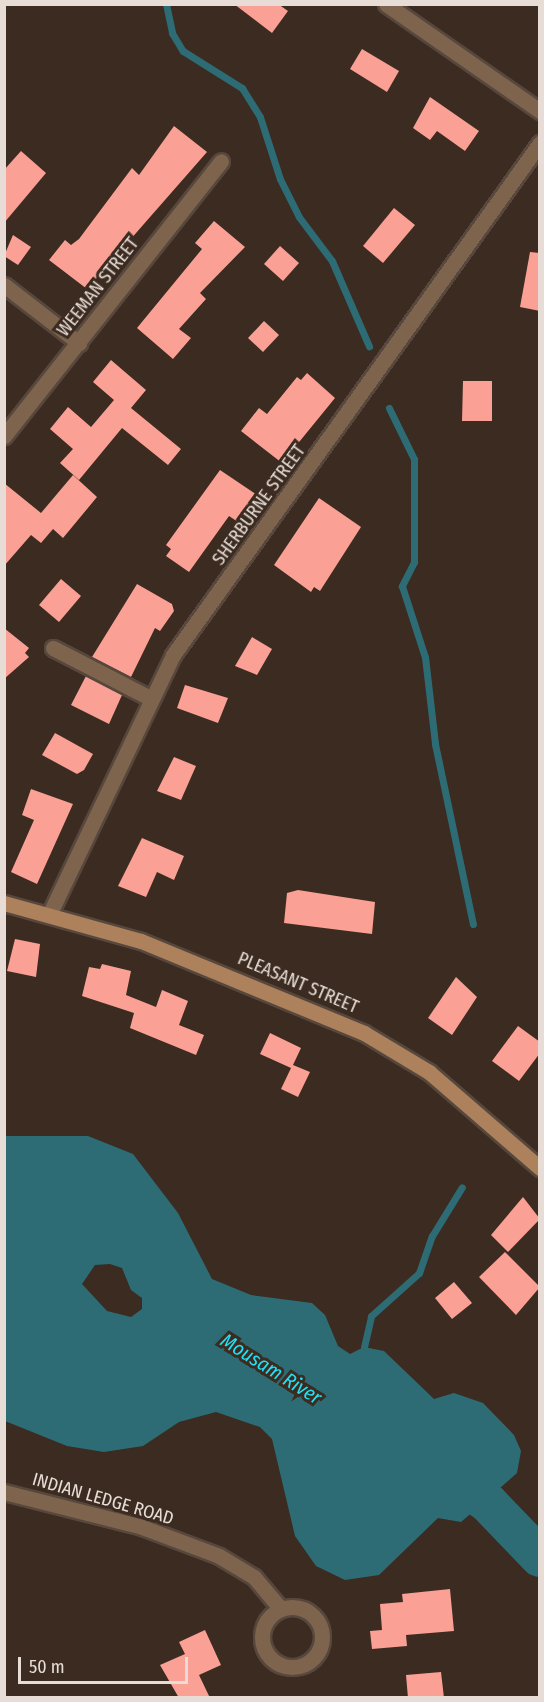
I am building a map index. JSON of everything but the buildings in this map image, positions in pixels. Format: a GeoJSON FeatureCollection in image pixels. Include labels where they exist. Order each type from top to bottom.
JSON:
{"type":"FeatureCollection","features":[{"type":"Feature","properties":{"kind":"main road","name":"PLEASANT STREET"},"geometry":{"type":"LineString","coordinates":[[4,903],[50,913],[242,979],[364,1033],[429,1072],[540,1168]]}},
{"type":"Feature","properties":{"kind":"street"},"geometry":{"type":"LineString","coordinates":[[386,4],[540,111]]}},
{"type":"Feature","properties":{"kind":"street","name":"SHERBURNE STREET"},"geometry":{"type":"LineString","coordinates":[[50,913],[150,698],[193,625],[293,493],[540,143]]}},
{"type":"Feature","properties":{"kind":"street","name":"WEEMAN STREET"},"geometry":{"type":"LineString","coordinates":[[4,436],[221,161]]}},
{"type":"Feature","properties":{"kind":"street"},"geometry":{"type":"LineString","coordinates":[[4,285],[79,343]]}},
{"type":"Feature","properties":{"kind":"street"},"geometry":{"type":"LineString","coordinates":[[53,648],[150,698]]}},
{"type":"Feature","properties":{"kind":"street","name":"INDIAN LEDGE ROAD"},"geometry":{"type":"LineString","coordinates":[[4,1492],[142,1527],[219,1556],[254,1577],[278,1606]]}},
{"type":"Feature","properties":{"kind":"street"},"geometry":{"type":"LineString","coordinates":[[278,1606],[303,1610],[318,1625],[323,1649],[309,1665],[292,1669],[269,1653],[264,1622],[278,1606]]}},
{"type":"Feature","properties":{"kind":"water"},"geometry":{"type":"Polygon","coordinates":[[[5,1136],[88,1136],[133,1154],[178,1213],[212,1279],[251,1295],[312,1303],[325,1315],[338,1346],[350,1354],[364,1347],[384,1351],[434,1399],[454,1393],[483,1403],[514,1435],[521,1451],[517,1473],[461,1522],[438,1518],[379,1575],[345,1580],[316,1566],[295,1536],[272,1439],[260,1427],[216,1412],[179,1422],[143,1446],[104,1452],[67,1446],[5,1421],[5,1136]],[[110,1264],[95,1265],[82,1284],[107,1311],[131,1317],[142,1309],[142,1298],[131,1290],[122,1268],[110,1264]]]}},
{"type":"Feature","properties":{"kind":"waterway"},"geometry":{"type":"LineString","coordinates":[[166,4],[172,33],[183,51],[242,88],[260,117],[280,179],[299,217],[332,261],[369,346]]}},
{"type":"Feature","properties":{"kind":"waterway"},"geometry":{"type":"LineString","coordinates":[[389,408],[414,459],[414,562],[402,586],[425,657],[435,744],[473,924]]}},
{"type":"Feature","properties":{"kind":"waterway"},"geometry":{"type":"LineString","coordinates":[[364,1347],[371,1316],[419,1273],[432,1236],[462,1187]]}},
{"type":"Feature","properties":{"kind":"waterway","name":"Mousam River"},"geometry":{"type":"LineString","coordinates":[[441,1471],[488,1503],[540,1557]]}}]}
